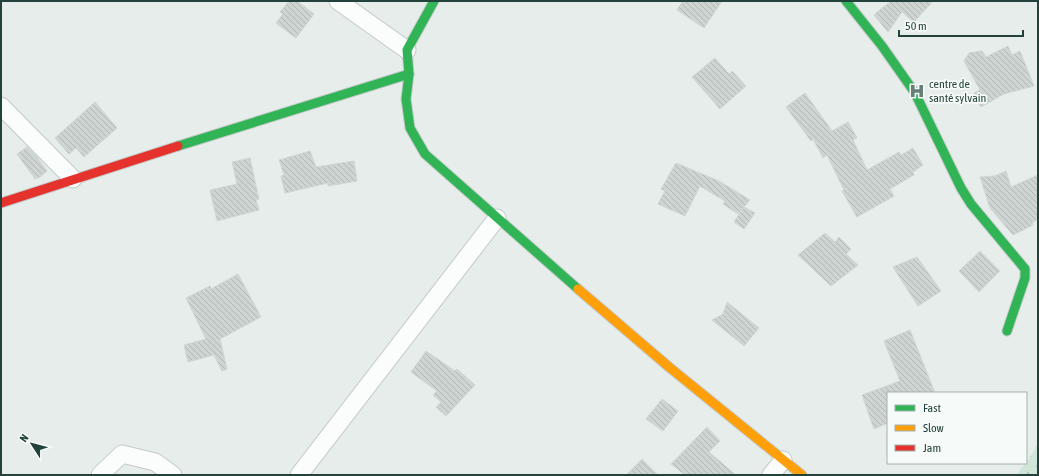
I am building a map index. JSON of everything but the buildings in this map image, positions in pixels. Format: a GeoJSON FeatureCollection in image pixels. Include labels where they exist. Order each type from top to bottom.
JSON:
{"type":"FeatureCollection","features":[{"type":"Feature","properties":{"kind":"street"},"geometry":{"type":"LineString","coordinates":[[338,1],[407,50]]}},
{"type":"Feature","properties":{"kind":"street"},"geometry":{"type":"LineString","coordinates":[[434,1],[407,50],[409,74],[406,99],[410,128],[425,154],[669,367],[802,475]]}},
{"type":"Feature","properties":{"kind":"street"},"geometry":{"type":"LineString","coordinates":[[846,1],[881,42],[906,79],[961,188],[971,204],[1025,268],[1025,278],[1006,331]]}},
{"type":"Feature","properties":{"kind":"street"},"geometry":{"type":"LineString","coordinates":[[1,203],[409,74]]}},
{"type":"Feature","properties":{"kind":"street"},"geometry":{"type":"LineString","coordinates":[[1,106],[73,179]]}},
{"type":"Feature","properties":{"kind":"street"},"geometry":{"type":"LineString","coordinates":[[299,475],[497,218]]}},
{"type":"Feature","properties":{"kind":"street"},"geometry":{"type":"LineString","coordinates":[[100,475],[122,454],[155,462],[173,475]]}},
{"type":"Feature","properties":{"kind":"street"},"geometry":{"type":"LineString","coordinates":[[772,475],[783,460]]}},
{"type":"Feature","properties":{"kind":"green space"},"geometry":{"type":"Polygon","coordinates":[[[1038,444],[1038,475],[1016,475],[1025,464],[1027,464],[1027,461],[1038,444]]]}},
{"type":"Feature","properties":{"kind":"traffic: fast"},"geometry":{"type":"LineString","coordinates":[[434,1],[407,50],[409,74],[406,99],[410,128],[425,154],[578,289]]}},
{"type":"Feature","properties":{"kind":"traffic: fast"},"geometry":{"type":"LineString","coordinates":[[846,1],[882,46],[915,93],[961,188],[971,204],[1025,269],[1025,278],[1007,331]]}},
{"type":"Feature","properties":{"kind":"traffic: fast"},"geometry":{"type":"LineString","coordinates":[[178,146],[409,74]]}},
{"type":"Feature","properties":{"kind":"traffic: slow"},"geometry":{"type":"LineString","coordinates":[[578,289],[669,367],[802,475]]}},
{"type":"Feature","properties":{"kind":"traffic: jam"},"geometry":{"type":"LineString","coordinates":[[1,203],[178,146]]}},
{"type":"Feature","properties":{"kind":"place","name":"centre de santé sylvain"},"geometry":{"type":"Point","coordinates":[917,91]}}]}
